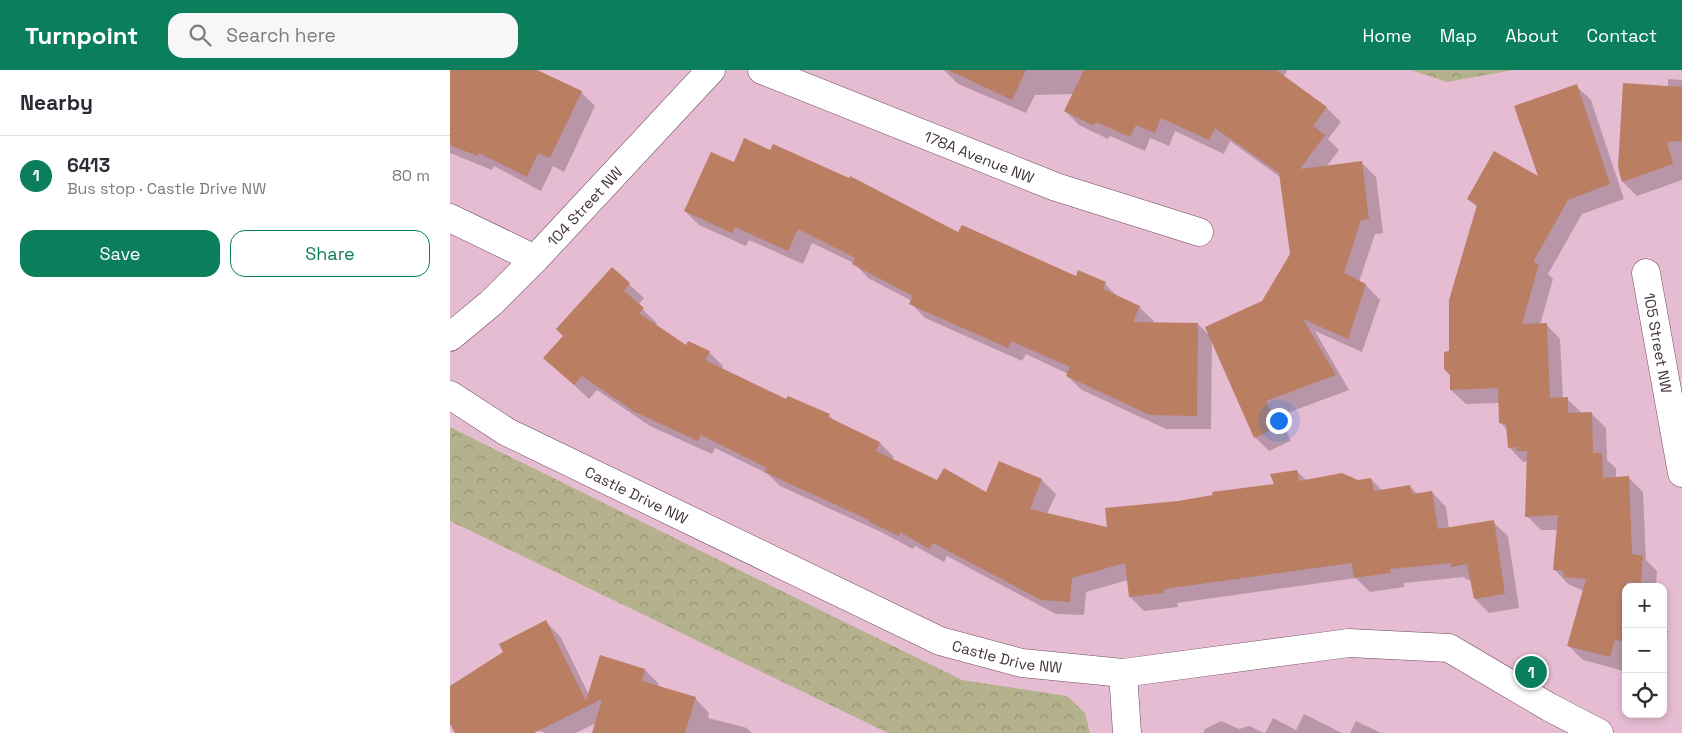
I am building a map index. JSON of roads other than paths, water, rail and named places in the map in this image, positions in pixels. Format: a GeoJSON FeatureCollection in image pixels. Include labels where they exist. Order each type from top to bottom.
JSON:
{"type":"FeatureCollection","features":[{"type":"Feature","properties":{"kind":"street","name":"104 Street NW"},"geometry":{"type":"LineString","coordinates":[[450,337],[492,303],[711,70]]}},
{"type":"Feature","properties":{"kind":"street","name":"178A Avenue NW"},"geometry":{"type":"LineString","coordinates":[[762,70],[1056,187],[1199,232]]}},
{"type":"Feature","properties":{"kind":"street"},"geometry":{"type":"LineString","coordinates":[[450,218],[534,259]]}},
{"type":"Feature","properties":{"kind":"street","name":"105 Street NW"},"geometry":{"type":"LineString","coordinates":[[1646,273],[1682,473]]}},
{"type":"Feature","properties":{"kind":"street","name":"Castle Drive NW"},"geometry":{"type":"LineString","coordinates":[[450,396],[507,432],[940,641],[1022,663],[1123,673],[1349,643],[1449,648],[1549,707],[1599,733]]}},
{"type":"Feature","properties":{"kind":"street"},"geometry":{"type":"LineString","coordinates":[[1123,673],[1127,733]]}},
{"type":"Feature","properties":{"kind":"place","name":"6413"},"geometry":{"type":"Point","coordinates":[1531,672]}}]}
